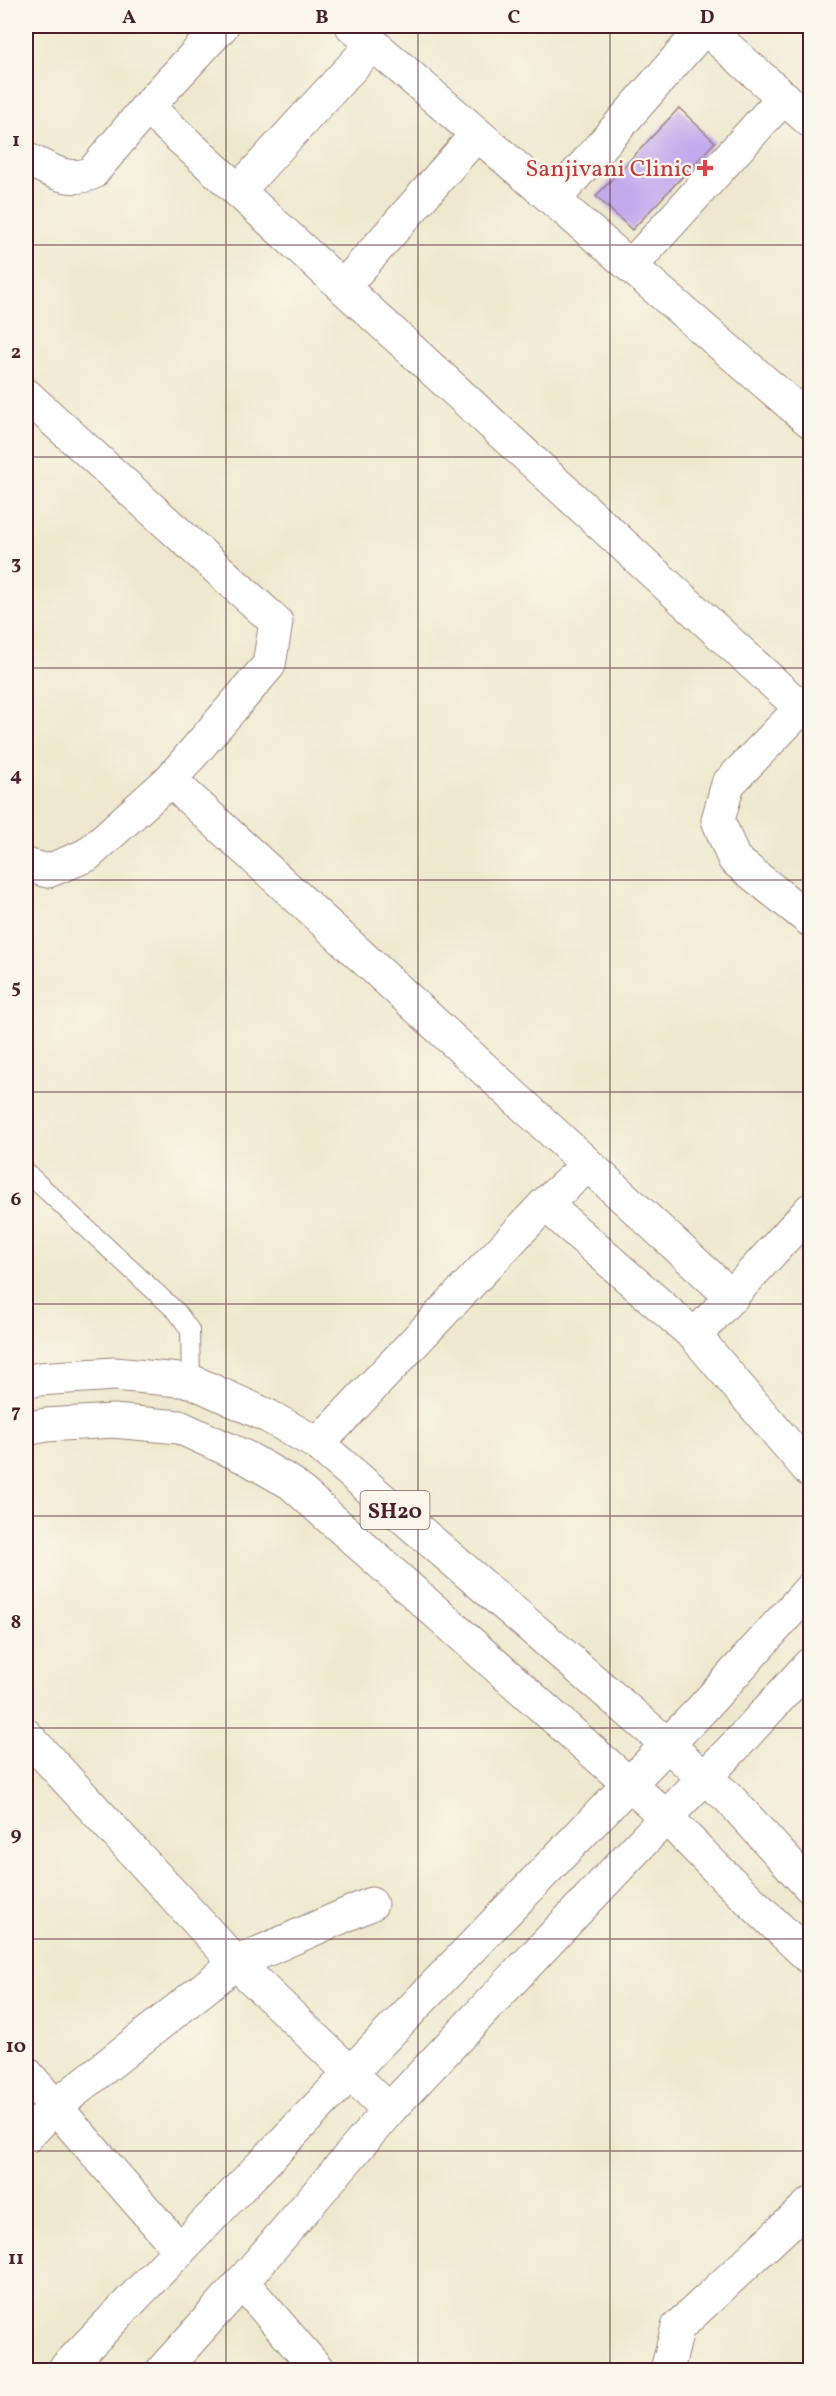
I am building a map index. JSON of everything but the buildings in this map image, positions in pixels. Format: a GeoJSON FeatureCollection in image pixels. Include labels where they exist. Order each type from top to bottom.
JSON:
{"type":"FeatureCollection","features":[{"type":"Feature","properties":{"kind":"street"},"geometry":{"type":"LineString","coordinates":[[26,159],[48,170],[80,178],[92,173],[147,107],[222,26]]}},
{"type":"Feature","properties":{"kind":"street"},"geometry":{"type":"LineString","coordinates":[[554,200],[704,26],[810,121]]}},
{"type":"Feature","properties":{"kind":"street"},"geometry":{"type":"LineString","coordinates":[[238,191],[362,35],[810,421]]}},
{"type":"Feature","properties":{"kind":"street"},"geometry":{"type":"LineString","coordinates":[[631,266],[784,97]]}},
{"type":"Feature","properties":{"kind":"street"},"geometry":{"type":"LineString","coordinates":[[147,107],[343,287],[806,704],[728,784],[718,820],[734,859],[810,920]]}},
{"type":"Feature","properties":{"kind":"street"},"geometry":{"type":"LineString","coordinates":[[343,287],[477,134]]}},
{"type":"Feature","properties":{"kind":"street"},"geometry":{"type":"LineString","coordinates":[[26,395],[276,622],[269,665],[170,780],[87,855],[48,871],[26,865]]}},
{"type":"Feature","properties":{"kind":"street"},"geometry":{"type":"LineString","coordinates":[[170,780],[732,1297]]}},
{"type":"Feature","properties":{"kind":"street"},"geometry":{"type":"LineString","coordinates":[[318,1444],[545,1204],[588,1165]]}},
{"type":"Feature","properties":{"kind":"street"},"geometry":{"type":"LineString","coordinates":[[545,1204],[695,1336],[810,1471]]}},
{"type":"Feature","properties":{"kind":"street"},"geometry":{"type":"LineString","coordinates":[[695,1336],[810,1210]]}},
{"type":"Feature","properties":{"kind":"street","name":"SH20"},"geometry":{"type":"LineString","coordinates":[[26,1382],[39,1379],[114,1374],[191,1381],[268,1416],[318,1444],[668,1744],[704,1778]]}},
{"type":"Feature","properties":{"kind":"street","name":"SH20"},"geometry":{"type":"LineString","coordinates":[[26,1429],[46,1425],[113,1421],[179,1427],[247,1458],[291,1483],[666,1816]]}},
{"type":"Feature","properties":{"kind":"street"},"geometry":{"type":"LineString","coordinates":[[64,2370],[668,1744],[810,1589]]}},
{"type":"Feature","properties":{"kind":"street"},"geometry":{"type":"LineString","coordinates":[[163,2370],[242,2283],[389,2110],[810,1664]]}},
{"type":"Feature","properties":{"kind":"street"},"geometry":{"type":"LineString","coordinates":[[26,1735],[236,1963],[389,2110]]}},
{"type":"Feature","properties":{"kind":"street"},"geometry":{"type":"LineString","coordinates":[[704,1778],[727,1796],[810,1887]]}},
{"type":"Feature","properties":{"kind":"street"},"geometry":{"type":"LineString","coordinates":[[666,1816],[715,1867],[810,1958]]}},
{"type":"Feature","properties":{"kind":"street"},"geometry":{"type":"LineString","coordinates":[[26,2138],[56,2106],[236,1963],[371,1904]]}},
{"type":"Feature","properties":{"kind":"street"},"geometry":{"type":"LineString","coordinates":[[26,2073],[180,2250]]}},
{"type":"Feature","properties":{"kind":"street"},"geometry":{"type":"LineString","coordinates":[[667,2370],[678,2327],[810,2204]]}},
{"type":"Feature","properties":{"kind":"street"},"geometry":{"type":"LineString","coordinates":[[242,2283],[318,2370]]}},
{"type":"Feature","properties":{"kind":"lane"},"geometry":{"type":"LineString","coordinates":[[26,1172],[177,1312],[190,1330],[191,1381]]}},
{"type":"Feature","properties":{"kind":"place","name":"Sanjivani Clinic"},"geometry":{"type":"Point","coordinates":[705,168]}}]}
